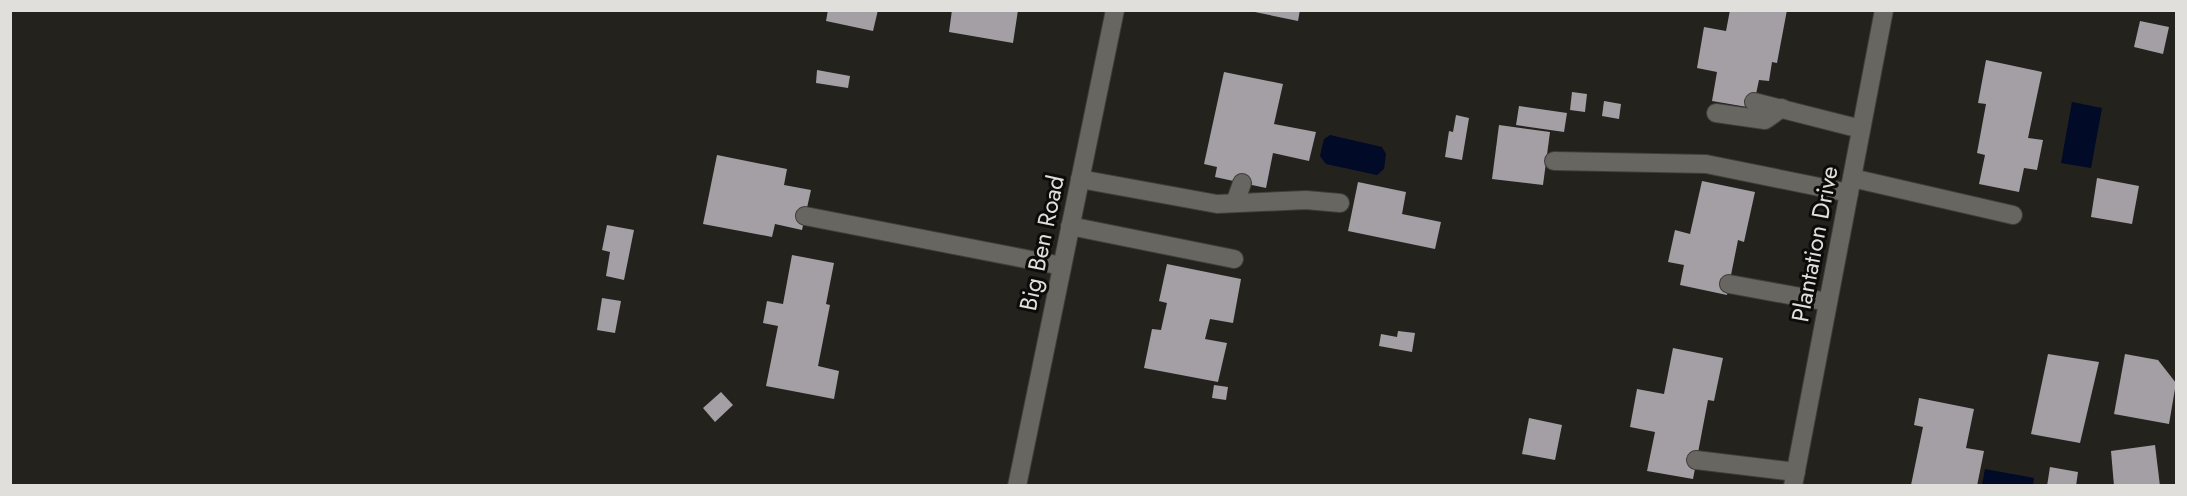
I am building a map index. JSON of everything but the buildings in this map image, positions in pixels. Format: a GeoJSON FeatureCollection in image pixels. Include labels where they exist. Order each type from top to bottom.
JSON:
{"type":"FeatureCollection","features":[{"type":"Feature","properties":{"kind":"street","name":"Big Ben Road"},"geometry":{"type":"LineString","coordinates":[[1017,486],[1115,10]]}},
{"type":"Feature","properties":{"kind":"street","name":"Plantation Drive"},"geometry":{"type":"LineString","coordinates":[[1794,479],[1884,10]]}},
{"type":"Feature","properties":{"kind":"street"},"geometry":{"type":"LineString","coordinates":[[1754,102],[1861,129]]}},
{"type":"Feature","properties":{"kind":"street"},"geometry":{"type":"LineString","coordinates":[[1716,113],[1765,120],[1782,108]]}},
{"type":"Feature","properties":{"kind":"street"},"geometry":{"type":"LineString","coordinates":[[1554,161],[1706,164],[1850,186],[2013,215]]}},
{"type":"Feature","properties":{"kind":"street"},"geometry":{"type":"LineString","coordinates":[[1080,179],[1217,204],[1306,200],[1340,203]]}},
{"type":"Feature","properties":{"kind":"street"},"geometry":{"type":"LineString","coordinates":[[1234,203],[1242,183]]}},
{"type":"Feature","properties":{"kind":"street"},"geometry":{"type":"LineString","coordinates":[[805,216],[1062,266]]}},
{"type":"Feature","properties":{"kind":"street"},"geometry":{"type":"LineString","coordinates":[[1070,226],[1234,259]]}},
{"type":"Feature","properties":{"kind":"street"},"geometry":{"type":"LineString","coordinates":[[1729,284],[1828,303]]}},
{"type":"Feature","properties":{"kind":"street"},"geometry":{"type":"LineString","coordinates":[[1696,460],[1794,479]]}},
{"type":"Feature","properties":{"kind":"water"},"geometry":{"type":"Polygon","coordinates":[[[2072,102],[2102,108],[2091,168],[2061,163],[2072,102]]]}},
{"type":"Feature","properties":{"kind":"water"},"geometry":{"type":"Polygon","coordinates":[[[1330,135],[1382,147],[1386,154],[1384,169],[1377,175],[1326,164],[1320,156],[1324,139],[1330,135]]]}},
{"type":"Feature","properties":{"kind":"water"},"geometry":{"type":"Polygon","coordinates":[[[1985,469],[2034,478],[2033,485],[1982,485],[1985,469]]]}}]}
